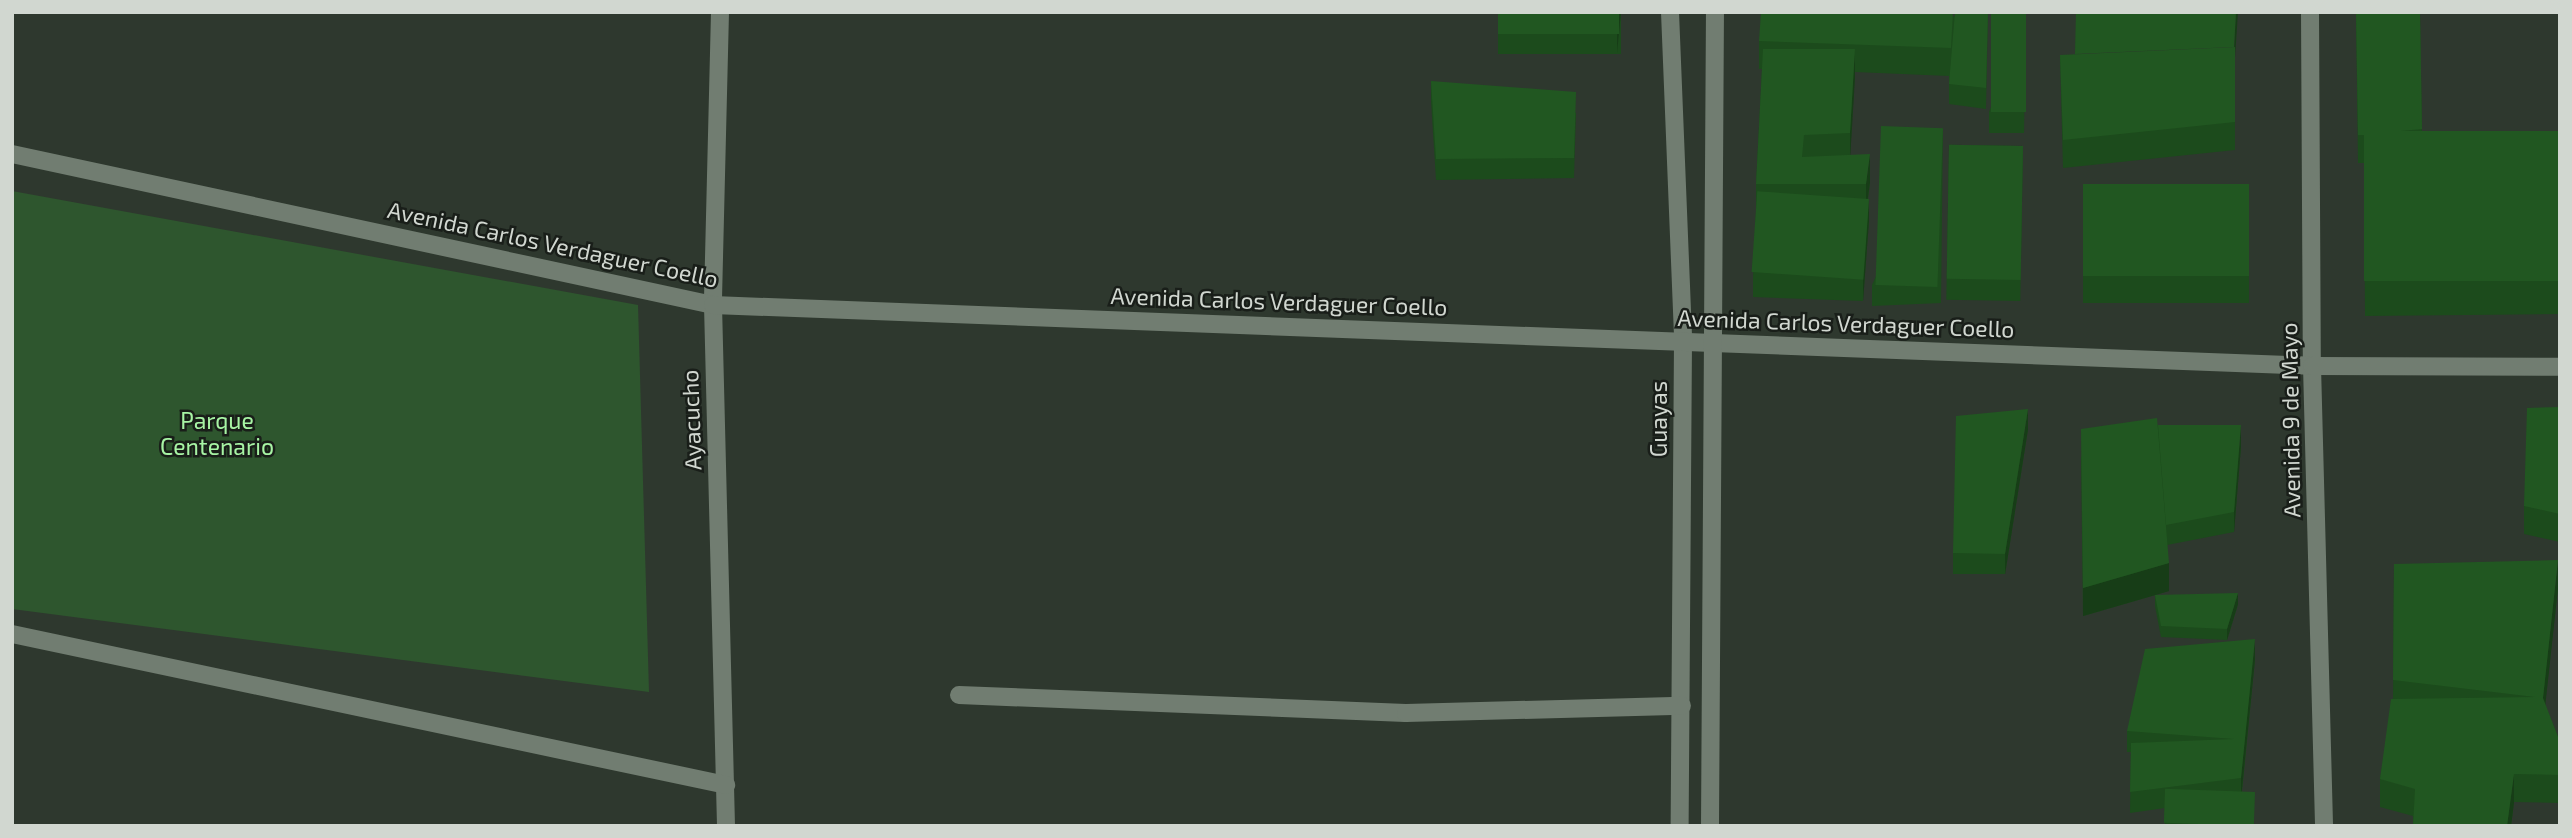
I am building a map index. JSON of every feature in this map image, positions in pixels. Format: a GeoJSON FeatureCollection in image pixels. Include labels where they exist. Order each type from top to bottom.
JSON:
{"type":"FeatureCollection","features":[{"type":"Feature","properties":{"kind":"street","name":"Ayacucho"},"geometry":{"type":"LineString","coordinates":[[720,12],[713,305],[726,826]]}},
{"type":"Feature","properties":{"kind":"street","name":"Guayas"},"geometry":{"type":"LineString","coordinates":[[1670,12],[1683,341],[1680,826]]}},
{"type":"Feature","properties":{"kind":"street"},"geometry":{"type":"LineString","coordinates":[[1710,826],[1715,12]]}},
{"type":"Feature","properties":{"kind":"street","name":"Avenida 9 de Mayo"},"geometry":{"type":"LineString","coordinates":[[2310,12],[2312,366],[2324,826]]}},
{"type":"Feature","properties":{"kind":"street","name":"Avenida Carlos Verdaguer Coello"},"geometry":{"type":"LineString","coordinates":[[12,154],[713,305],[2312,366],[2560,367]]}},
{"type":"Feature","properties":{"kind":"street"},"geometry":{"type":"LineString","coordinates":[[12,634],[726,785]]}},
{"type":"Feature","properties":{"kind":"street"},"geometry":{"type":"LineString","coordinates":[[959,695],[1406,713],[1682,706]]}},
{"type":"Feature","properties":{"kind":"green space","name":"Parque Centenario"},"geometry":{"type":"Polygon","coordinates":[[[12,191],[638,305],[649,692],[12,609],[12,191]]]}},
{"type":"Feature","properties":{"kind":"building"},"geometry":{"type":"Polygon","coordinates":[[[1498,12],[1619,12],[1619,34],[1498,34],[1498,12]]]}},
{"type":"Feature","properties":{"kind":"building"},"geometry":{"type":"Polygon","coordinates":[[[1761,12],[1953,12],[1951,48],[1759,41],[1761,12]]]}},
{"type":"Feature","properties":{"kind":"building"},"geometry":{"type":"Polygon","coordinates":[[[1955,12],[1988,12],[1986,88],[1949,84],[1955,12]]]}},
{"type":"Feature","properties":{"kind":"building"},"geometry":{"type":"Polygon","coordinates":[[[1991,12],[2026,12],[2026,112],[1991,112],[1991,12]]]}},
{"type":"Feature","properties":{"kind":"building"},"geometry":{"type":"Polygon","coordinates":[[[2076,12],[2236,12],[2234,47],[2075,54],[2076,12]]]}},
{"type":"Feature","properties":{"kind":"building"},"geometry":{"type":"Polygon","coordinates":[[[2356,12],[2420,12],[2422,129],[2358,135],[2356,12]]]}},
{"type":"Feature","properties":{"kind":"building"},"geometry":{"type":"Polygon","coordinates":[[[2235,47],[2235,122],[2063,140],[2060,55],[2235,47]]]}},
{"type":"Feature","properties":{"kind":"building"},"geometry":{"type":"Polygon","coordinates":[[[1763,49],[1855,49],[1850,133],[1804,135],[1802,157],[1870,154],[1866,184],[1756,184],[1763,49]]]}},
{"type":"Feature","properties":{"kind":"building"},"geometry":{"type":"Polygon","coordinates":[[[1431,81],[1576,92],[1574,158],[1436,159],[1431,81]]]}},
{"type":"Feature","properties":{"kind":"building"},"geometry":{"type":"Polygon","coordinates":[[[1881,126],[1943,128],[1937,287],[1875,285],[1881,126]]]}},
{"type":"Feature","properties":{"kind":"building"},"geometry":{"type":"Polygon","coordinates":[[[2364,131],[2560,131],[2560,281],[2364,281],[2364,131]]]}},
{"type":"Feature","properties":{"kind":"building"},"geometry":{"type":"Polygon","coordinates":[[[1949,145],[2023,146],[2021,280],[1947,279],[1949,145]]]}},
{"type":"Feature","properties":{"kind":"building"},"geometry":{"type":"Polygon","coordinates":[[[2083,184],[2249,184],[2249,276],[2083,276],[2083,184]]]}},
{"type":"Feature","properties":{"kind":"building"},"geometry":{"type":"Polygon","coordinates":[[[1757,191],[1869,199],[1863,280],[1752,272],[1757,191]]]}},
{"type":"Feature","properties":{"kind":"building"},"geometry":{"type":"Polygon","coordinates":[[[2560,407],[2560,514],[2524,506],[2527,408],[2560,407]]]}},
{"type":"Feature","properties":{"kind":"building"},"geometry":{"type":"Polygon","coordinates":[[[2028,409],[2005,554],[1953,553],[1956,416],[2028,409]]]}},
{"type":"Feature","properties":{"kind":"building"},"geometry":{"type":"Polygon","coordinates":[[[2157,418],[2169,563],[2083,588],[2081,429],[2157,418]]]}},
{"type":"Feature","properties":{"kind":"building"},"geometry":{"type":"Polygon","coordinates":[[[2158,425],[2241,425],[2234,512],[2166,525],[2158,425]]]}},
{"type":"Feature","properties":{"kind":"building"},"geometry":{"type":"Polygon","coordinates":[[[2558,560],[2543,698],[2560,742],[2560,775],[2514,774],[2507,826],[2413,826],[2415,789],[2380,779],[2391,699],[2535,697],[2393,680],[2394,564],[2558,560]]]}},
{"type":"Feature","properties":{"kind":"building"},"geometry":{"type":"Polygon","coordinates":[[[2238,593],[2227,629],[2161,626],[2155,595],[2238,593]]]}},
{"type":"Feature","properties":{"kind":"building"},"geometry":{"type":"Polygon","coordinates":[[[2255,639],[2241,778],[2130,792],[2131,743],[2234,739],[2127,731],[2145,649],[2255,639]]]}},
{"type":"Feature","properties":{"kind":"building"},"geometry":{"type":"Polygon","coordinates":[[[2165,789],[2255,792],[2254,826],[2164,823],[2165,789]]]}}]}
